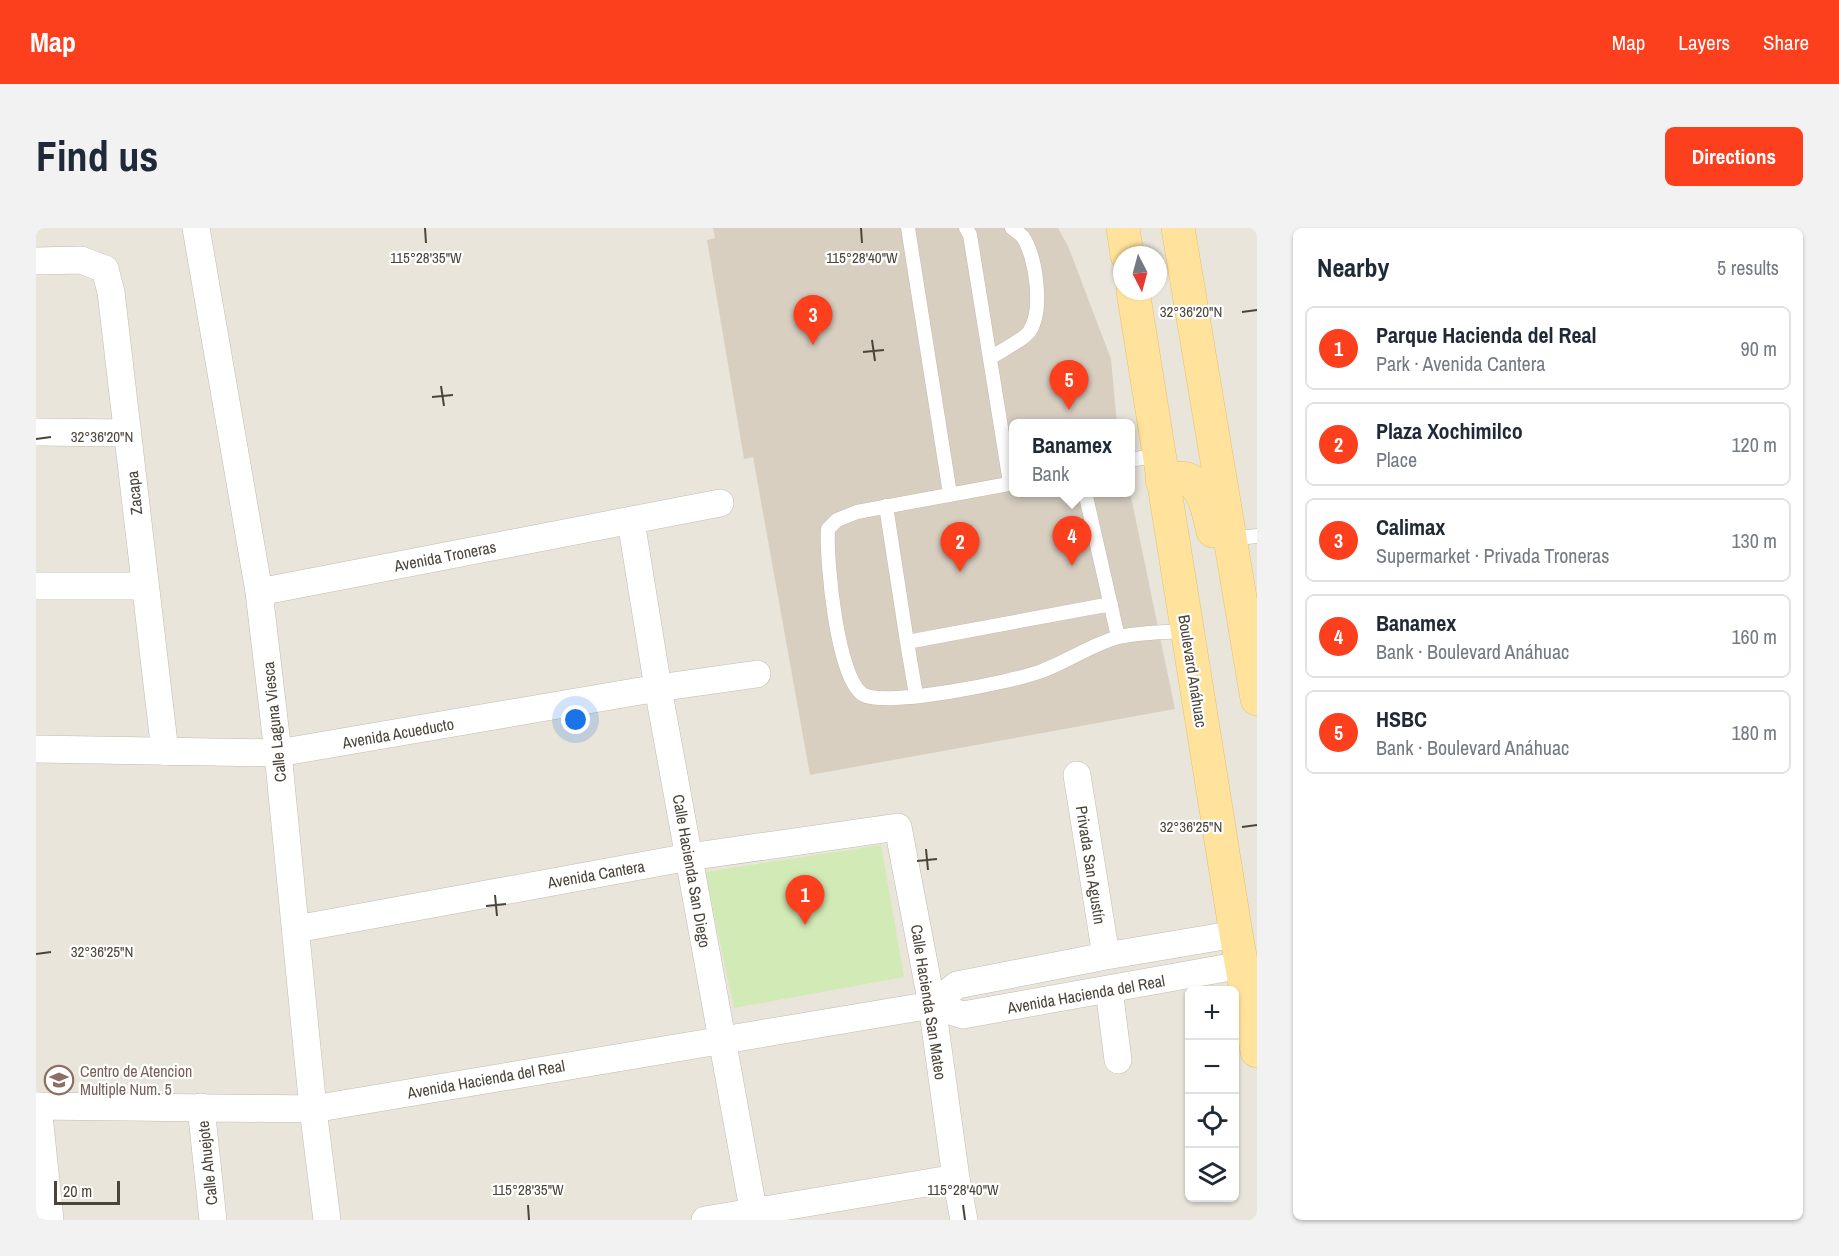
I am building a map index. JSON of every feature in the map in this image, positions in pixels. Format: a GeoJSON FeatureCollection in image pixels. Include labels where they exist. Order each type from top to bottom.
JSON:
{"type":"FeatureCollection","features":[{"type":"Feature","properties":{"kind":"main road"},"geometry":{"type":"LineString","coordinates":[[1180,231],[1244,538],[1257,699]]}},
{"type":"Feature","properties":{"kind":"main road","name":"Boulevard Anáhuac"},"geometry":{"type":"LineString","coordinates":[[1134,300],[1150,465],[1187,631],[1245,944],[1257,1051]]}},
{"type":"Feature","properties":{"kind":"main road"},"geometry":{"type":"LineString","coordinates":[[1150,465],[1194,484],[1206,502],[1250,696],[1257,717]]}},
{"type":"Feature","properties":{"kind":"street","name":"Calle Laguna Viesca"},"geometry":{"type":"LineString","coordinates":[[196,228],[259,592],[278,753],[313,1109],[327,1220]]}},
{"type":"Feature","properties":{"kind":"street","name":"Zacapa"},"geometry":{"type":"LineString","coordinates":[[36,261],[81,260],[105,269],[111,292],[165,752]]}},
{"type":"Feature","properties":{"kind":"street"},"geometry":{"type":"LineString","coordinates":[[36,432],[128,433]]}},
{"type":"Feature","properties":{"kind":"street","name":"Avenida Troneras"},"geometry":{"type":"LineString","coordinates":[[259,592],[720,503]]}},
{"type":"Feature","properties":{"kind":"street","name":"Calle Hacienda San Diego"},"geometry":{"type":"LineString","coordinates":[[631,521],[658,688],[754,1216]]}},
{"type":"Feature","properties":{"kind":"street"},"geometry":{"type":"LineString","coordinates":[[36,586],[144,586]]}},
{"type":"Feature","properties":{"kind":"street","name":"Avenida Acueducto"},"geometry":{"type":"LineString","coordinates":[[36,749],[278,753],[658,688],[757,674]]}},
{"type":"Feature","properties":{"kind":"street","name":"Privada San Agustín"},"geometry":{"type":"LineString","coordinates":[[1077,775],[1106,956]]}},
{"type":"Feature","properties":{"kind":"street","name":"Avenida Cantera"},"geometry":{"type":"LineString","coordinates":[[296,929],[689,857],[898,827]]}},
{"type":"Feature","properties":{"kind":"street","name":"Calle Hacienda San Mateo"},"geometry":{"type":"LineString","coordinates":[[898,827],[932,1005],[964,1220]]}},
{"type":"Feature","properties":{"kind":"street","name":"Avenida Hacienda del Real"},"geometry":{"type":"LineString","coordinates":[[932,1005],[957,985],[1106,956],[1245,944]]}},
{"type":"Feature","properties":{"kind":"street","name":"Avenida Hacienda del Real"},"geometry":{"type":"LineString","coordinates":[[37,1106],[313,1109],[932,1005],[963,1015],[1109,990],[1245,944]]}},
{"type":"Feature","properties":{"kind":"street"},"geometry":{"type":"LineString","coordinates":[[1109,990],[1118,1060]]}},
{"type":"Feature","properties":{"kind":"street"},"geometry":{"type":"LineString","coordinates":[[37,1106],[50,1220]]}},
{"type":"Feature","properties":{"kind":"street","name":"Calle Ahuejote"},"geometry":{"type":"LineString","coordinates":[[201,1107],[213,1220]]}},
{"type":"Feature","properties":{"kind":"street"},"geometry":{"type":"LineString","coordinates":[[705,1220],[754,1216],[956,1178]]}},
{"type":"Feature","properties":{"kind":"lane"},"geometry":{"type":"LineString","coordinates":[[908,228],[951,494]]}},
{"type":"Feature","properties":{"kind":"lane"},"geometry":{"type":"LineString","coordinates":[[966,228],[970,235],[1009,466]]}},
{"type":"Feature","properties":{"kind":"lane"},"geometry":{"type":"LineString","coordinates":[[990,358],[1028,333],[1036,316],[1037,291],[1030,252],[1022,236],[1012,228]]}},
{"type":"Feature","properties":{"kind":"lane"},"geometry":{"type":"LineString","coordinates":[[1009,484],[857,512],[837,520],[828,529],[830,582],[841,650],[855,689],[865,696],[886,698],[988,685],[1038,673],[1118,637],[1187,631]]}},
{"type":"Feature","properties":{"kind":"lane"},"geometry":{"type":"LineString","coordinates":[[1086,497],[1118,637]]}},
{"type":"Feature","properties":{"kind":"lane"},"geometry":{"type":"LineString","coordinates":[[886,506],[916,695]]}},
{"type":"Feature","properties":{"kind":"lane"},"geometry":{"type":"LineString","coordinates":[[907,642],[1111,604]]}},
{"type":"Feature","properties":{"kind":"shaded area"},"geometry":{"type":"Polygon","coordinates":[[[36,228],[1257,228],[1257,1220],[36,1220],[36,228]]]}},
{"type":"Feature","properties":{"kind":"green space"},"geometry":{"type":"Polygon","coordinates":[[[881,845],[904,977],[734,1008],[705,872],[881,845]]]}},
{"type":"Feature","properties":{"kind":"building"},"geometry":{"type":"Polygon","coordinates":[[[713,228],[1058,228],[1068,246],[1111,359],[1117,419],[1009,419],[1009,497],[1131,497],[1175,709],[810,775],[753,457],[744,459],[707,240],[715,238],[713,228]]]}},
{"type":"Feature","properties":{"kind":"place","name":"Calimax"},"geometry":{"type":"Point","coordinates":[813,345]}},
{"type":"Feature","properties":{"kind":"place","name":"HSBC"},"geometry":{"type":"Point","coordinates":[1069,410]}},
{"type":"Feature","properties":{"kind":"place","name":"Banamex"},"geometry":{"type":"Point","coordinates":[1072,566]}},
{"type":"Feature","properties":{"kind":"place","name":"Plaza Xochimilco"},"geometry":{"type":"Point","coordinates":[960,572]}},
{"type":"Feature","properties":{"kind":"place","name":"Parque Hacienda del Real"},"geometry":{"type":"Point","coordinates":[805,925]}},
{"type":"Feature","properties":{"kind":"place","name":"Centro de Atencion Multiple Num. 5"},"geometry":{"type":"Point","coordinates":[59,1080]}}]}
